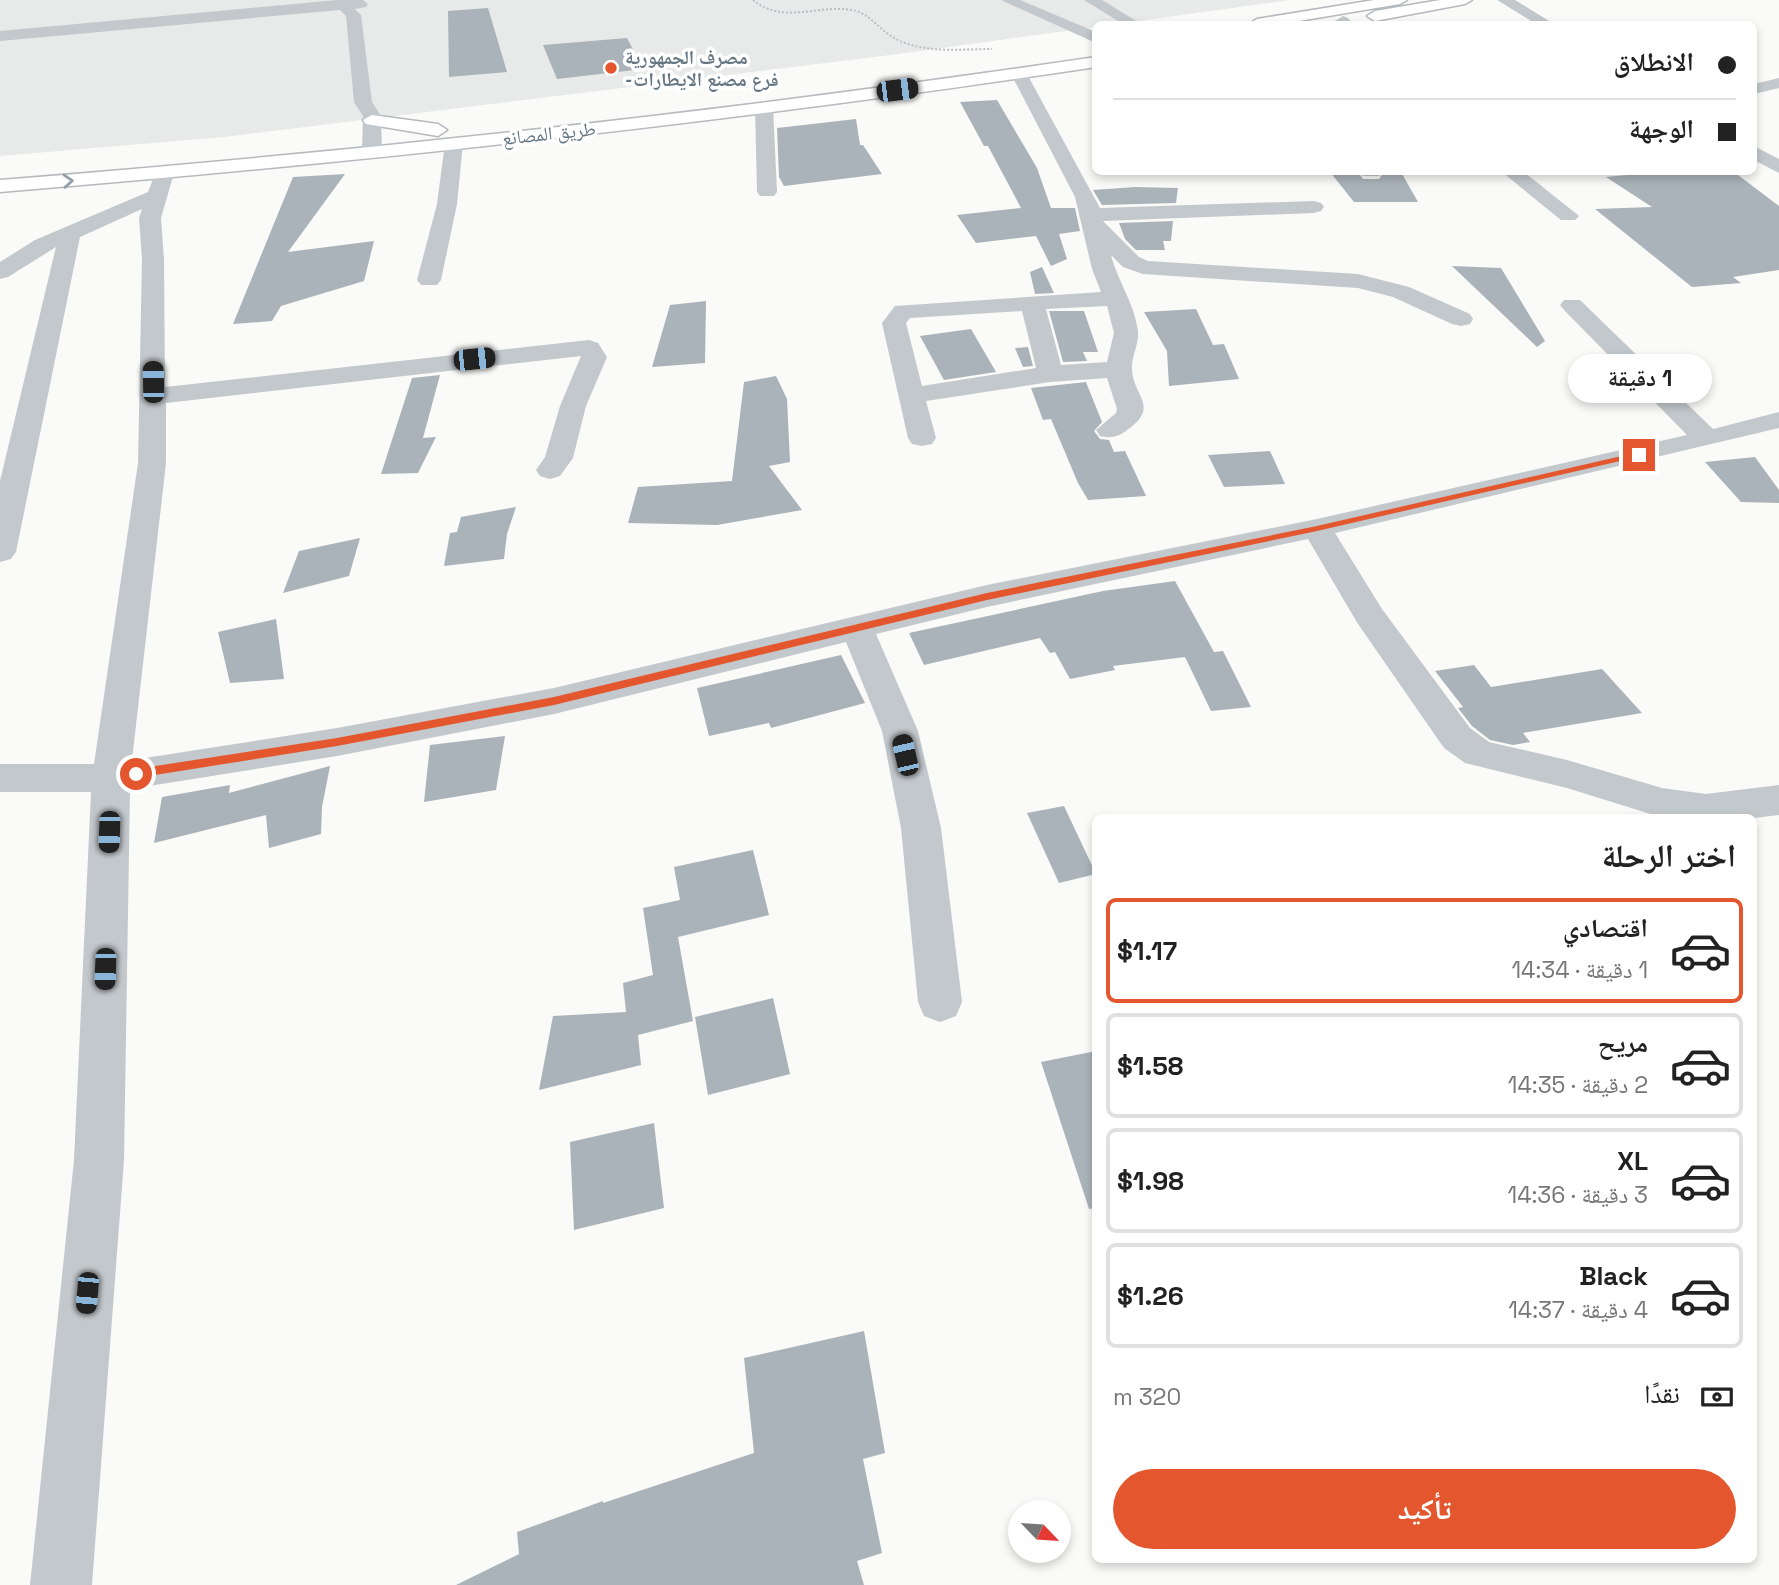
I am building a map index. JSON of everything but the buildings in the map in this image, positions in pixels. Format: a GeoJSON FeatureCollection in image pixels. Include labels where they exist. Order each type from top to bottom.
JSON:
{"type":"FeatureCollection","features":[{"type":"Feature","properties":{"kind":"main road"},"geometry":{"type":"LineString","coordinates":[[1275,21],[1400,0]]}},
{"type":"Feature","properties":{"kind":"main road"},"geometry":{"type":"LineString","coordinates":[[1355,21],[1465,0]]}},
{"type":"Feature","properties":{"kind":"main road","name":"طريق المصانع"},"geometry":{"type":"LineString","coordinates":[[0,186],[160,185],[349,147],[372,136],[449,137],[764,107],[1023,67],[1092,50]]}},
{"type":"Feature","properties":{"kind":"main road","name":"طريق المصانع"},"geometry":{"type":"LineString","coordinates":[[449,137],[759,97],[1023,67],[1092,62]]}},
{"type":"Feature","properties":{"kind":"main road"},"geometry":{"type":"LineString","coordinates":[[372,136],[449,137]]}},
{"type":"Feature","properties":{"kind":"main road","name":"طريق المصانع"},"geometry":{"type":"LineString","coordinates":[[0,171],[349,147]]}},
{"type":"Feature","properties":{"kind":"street"},"geometry":{"type":"LineString","coordinates":[[1009,0],[1092,36]]}},
{"type":"Feature","properties":{"kind":"street"},"geometry":{"type":"LineString","coordinates":[[1090,0],[1128,21]]}},
{"type":"Feature","properties":{"kind":"street"},"geometry":{"type":"LineString","coordinates":[[1504,0],[1540,21]]}},
{"type":"Feature","properties":{"kind":"street"},"geometry":{"type":"LineString","coordinates":[[0,36],[353,5],[363,102],[372,136]]}},
{"type":"Feature","properties":{"kind":"street"},"geometry":{"type":"LineString","coordinates":[[1023,67],[1086,197],[1094,222],[1101,262],[1117,298],[1126,331],[1126,345],[1119,369],[1132,405],[1129,416],[1110,430]]}},
{"type":"Feature","properties":{"kind":"street"},"geometry":{"type":"LineString","coordinates":[[1757,88],[1779,83]]}},
{"type":"Feature","properties":{"kind":"street"},"geometry":{"type":"LineString","coordinates":[[352,119],[363,102]]}},
{"type":"Feature","properties":{"kind":"street"},"geometry":{"type":"LineString","coordinates":[[764,107],[767,192]]}},
{"type":"Feature","properties":{"kind":"street"},"geometry":{"type":"LineString","coordinates":[[429,280],[447,204],[449,137]]}},
{"type":"Feature","properties":{"kind":"street"},"geometry":{"type":"LineString","coordinates":[[1757,154],[1779,167]]}},
{"type":"Feature","properties":{"kind":"street"},"geometry":{"type":"LineString","coordinates":[[1516,175],[1568,216]]}},
{"type":"Feature","properties":{"kind":"street"},"geometry":{"type":"LineString","coordinates":[[0,272],[22,256],[160,185]]}},
{"type":"Feature","properties":{"kind":"street"},"geometry":{"type":"LineString","coordinates":[[61,1585],[99,1160],[111,778],[152,463],[153,258],[150,218],[160,185]]}},
{"type":"Feature","properties":{"kind":"street"},"geometry":{"type":"LineString","coordinates":[[1094,222],[1314,207]]}},
{"type":"Feature","properties":{"kind":"street"},"geometry":{"type":"LineString","coordinates":[[1094,222],[1131,262],[1143,267],[1358,281],[1401,292],[1461,319]]}},
{"type":"Feature","properties":{"kind":"street"},"geometry":{"type":"LineString","coordinates":[[0,552],[70,233]]}},
{"type":"Feature","properties":{"kind":"street"},"geometry":{"type":"LineString","coordinates":[[922,438],[894,323],[903,311],[1117,298]]}},
{"type":"Feature","properties":{"kind":"street"},"geometry":{"type":"LineString","coordinates":[[1032,302],[1050,373]]}},
{"type":"Feature","properties":{"kind":"street"},"geometry":{"type":"LineString","coordinates":[[1572,305],[1707,439]]}},
{"type":"Feature","properties":{"kind":"street"},"geometry":{"type":"LineString","coordinates":[[153,396],[589,348],[594,357],[573,406],[559,458],[550,470]]}},
{"type":"Feature","properties":{"kind":"street"},"geometry":{"type":"LineString","coordinates":[[913,395],[1050,373],[1119,369]]}},
{"type":"Feature","properties":{"kind":"street"},"geometry":{"type":"LineString","coordinates":[[0,778],[111,778],[337,742],[554,701],[987,596],[1317,528],[1707,439],[1779,420]]}},
{"type":"Feature","properties":{"kind":"street"},"geometry":{"type":"LineString","coordinates":[[1317,528],[1370,616],[1457,738],[1478,753],[1567,774],[1662,803],[1706,809],[1779,800]]}},
{"type":"Feature","properties":{"kind":"street"},"geometry":{"type":"LineString","coordinates":[[856,628],[900,731],[921,828],[940,1002]]}},
{"type":"Feature","properties":{"kind":"path"},"geometry":{"type":"LineString","coordinates":[[753,0],[769,12],[850,9],[864,13],[898,41],[933,48],[1002,50],[1023,67]]}},
{"type":"Feature","properties":{"kind":"shaded area"},"geometry":{"type":"Polygon","coordinates":[[[0,0],[1291,0],[1139,21],[1092,21],[1092,27],[891,55],[224,137],[0,156],[0,0]]]}},
{"type":"Feature","properties":{"kind":"place","name":"مصرف الجمهورية -فرع مصنع الايطارات"},"geometry":{"type":"Point","coordinates":[611,68]}},
{"type":"Feature","properties":{"kind":"route"},"geometry":{"type":"LineString","coordinates":[[136,774],[337,742],[554,701],[987,596],[1317,528],[1639,455]]}}]}
